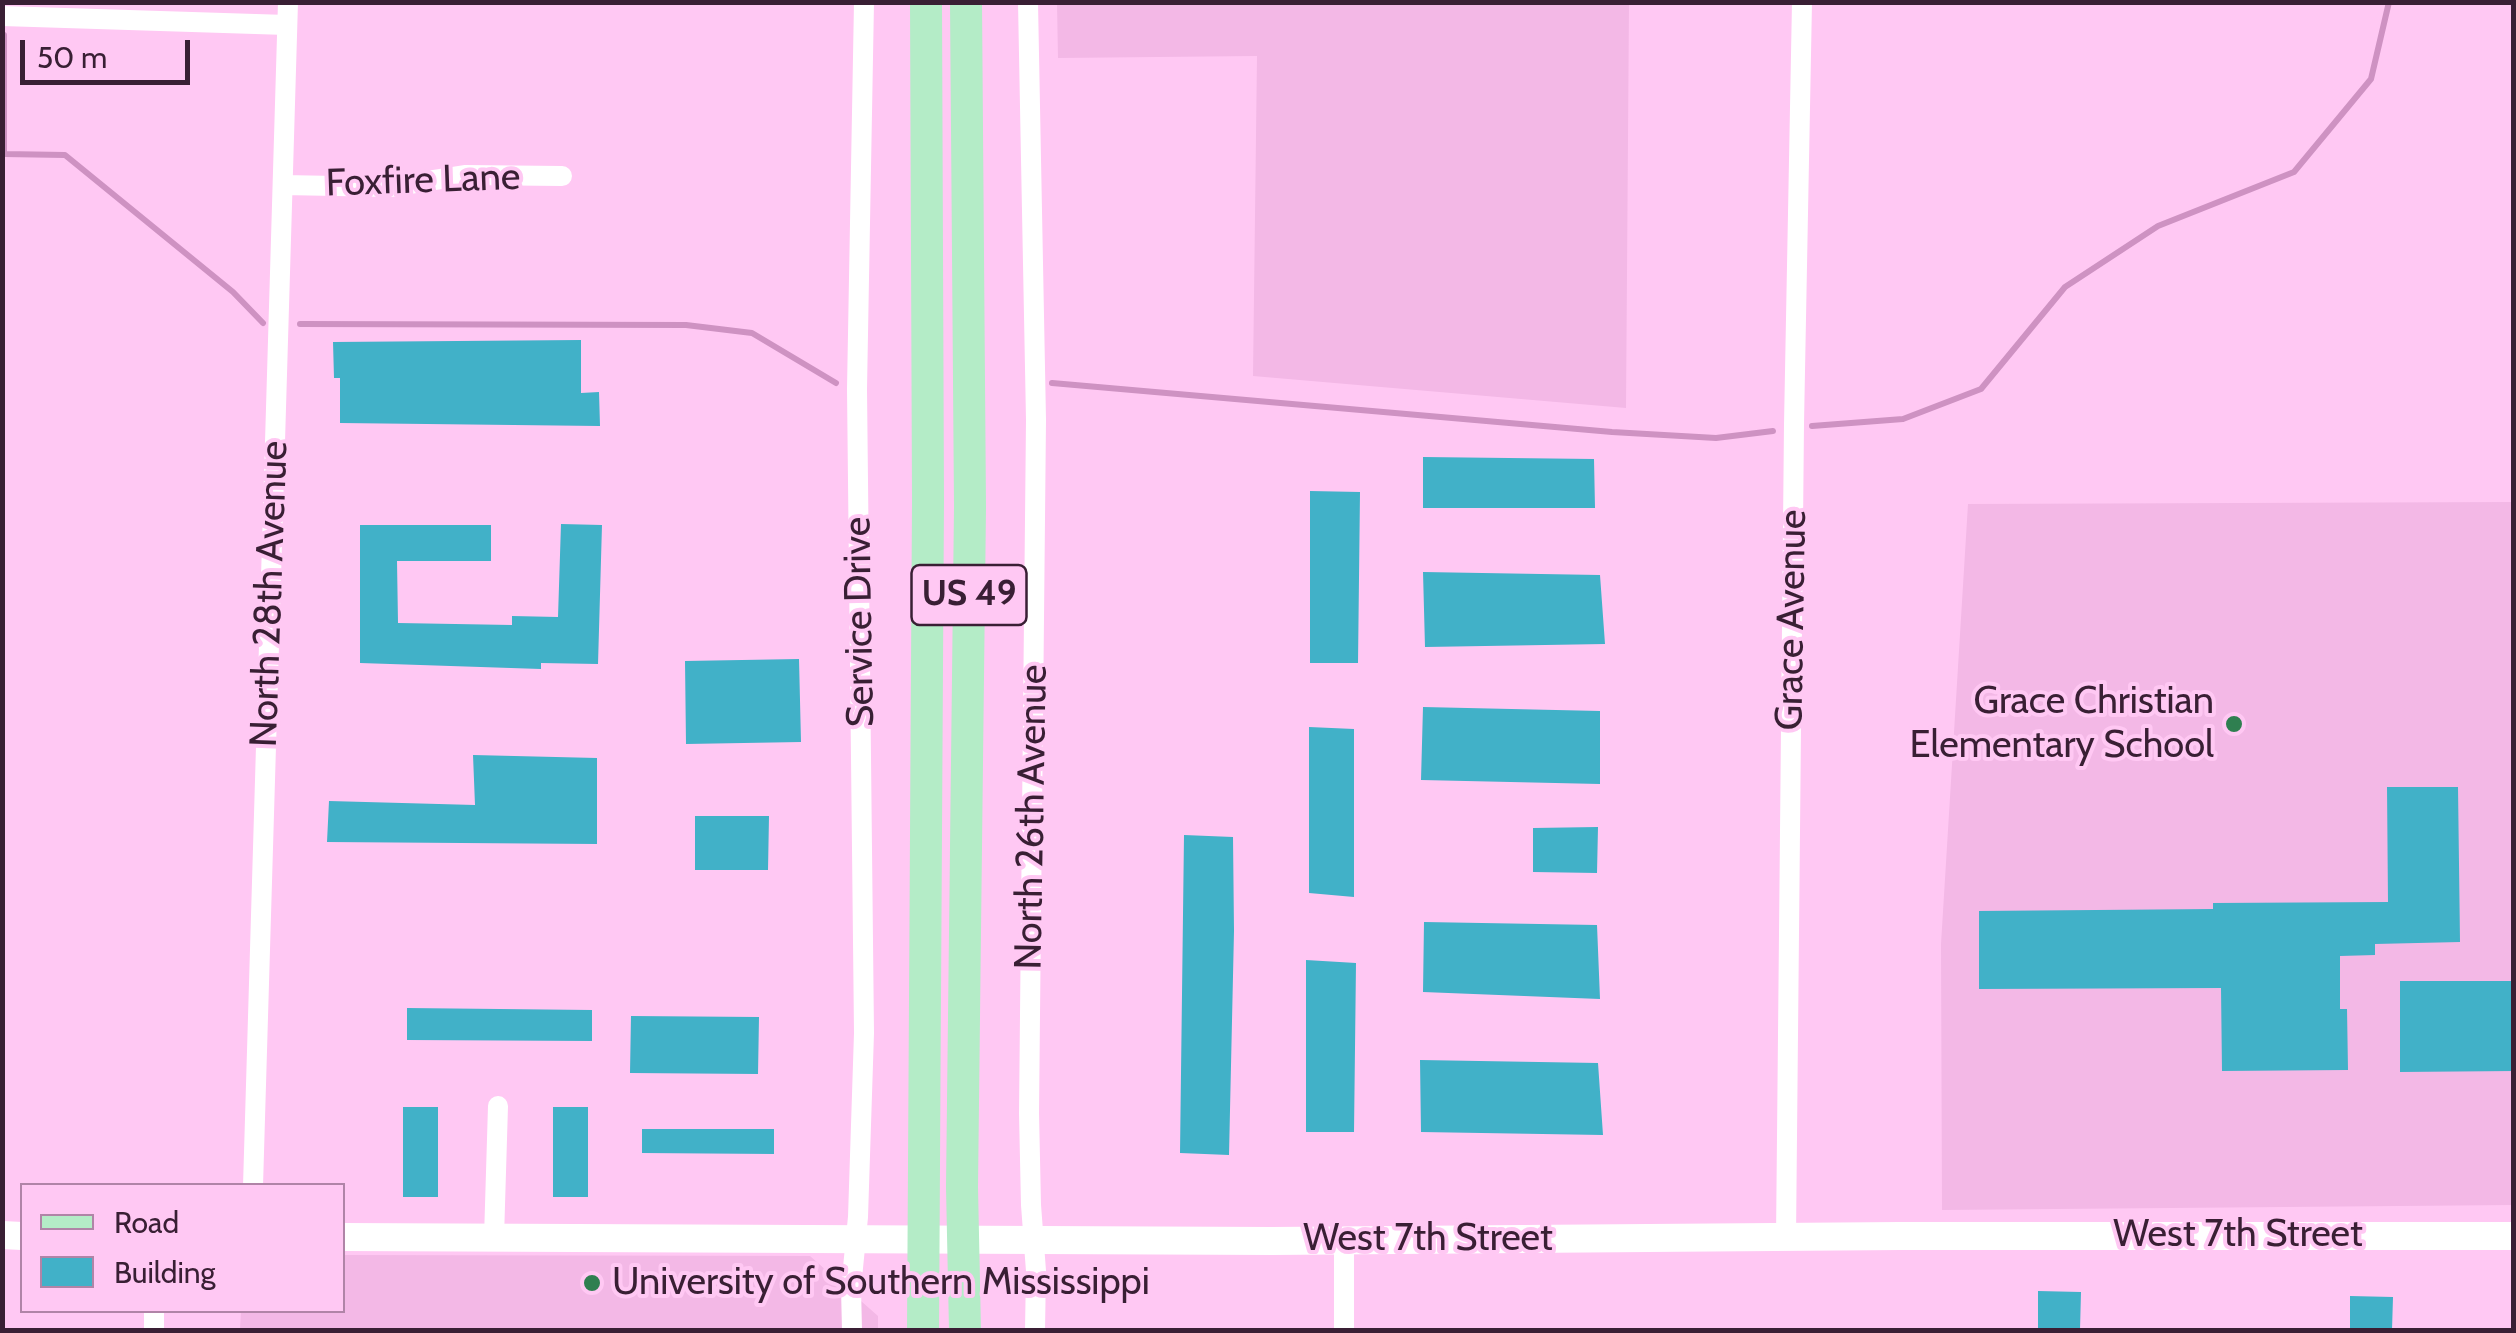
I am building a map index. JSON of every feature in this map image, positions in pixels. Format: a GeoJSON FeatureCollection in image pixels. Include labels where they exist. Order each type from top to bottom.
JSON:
{"type":"FeatureCollection","features":[{"type":"Feature","properties":{"kind":"main road","name":"US 49"},"geometry":{"type":"LineString","coordinates":[[923,1330],[928,501],[926,2]]}},
{"type":"Feature","properties":{"kind":"main road","name":"US 49"},"geometry":{"type":"LineString","coordinates":[[965,1330],[962,1187],[970,507],[966,2]]}},
{"type":"Feature","properties":{"kind":"main road","name":"West 7th Street"},"geometry":{"type":"LineString","coordinates":[[345,1237],[1344,1240],[2514,1236]]}},
{"type":"Feature","properties":{"kind":"street","name":"North 28th Avenue"},"geometry":{"type":"LineString","coordinates":[[253,1183],[288,2]]}},
{"type":"Feature","properties":{"kind":"street","name":"Service Drive"},"geometry":{"type":"LineString","coordinates":[[852,1330],[864,1033],[857,389],[864,2]]}},
{"type":"Feature","properties":{"kind":"street","name":"North 26th Avenue"},"geometry":{"type":"LineString","coordinates":[[1028,2],[1036,420],[1029,1112],[1035,1330]]}},
{"type":"Feature","properties":{"kind":"street","name":"Grace Avenue"},"geometry":{"type":"LineString","coordinates":[[1786,1237],[1802,2]]}},
{"type":"Feature","properties":{"kind":"street"},"geometry":{"type":"LineString","coordinates":[[2,16],[287,25]]}},
{"type":"Feature","properties":{"kind":"street","name":"Foxfire Lane"},"geometry":{"type":"LineString","coordinates":[[284,185],[390,188],[466,175],[562,176]]}},
{"type":"Feature","properties":{"kind":"street"},"geometry":{"type":"LineString","coordinates":[[494,1238],[498,1106]]}},
{"type":"Feature","properties":{"kind":"street"},"geometry":{"type":"LineString","coordinates":[[1344,1240],[1344,1330]]}},
{"type":"Feature","properties":{"kind":"shaded area"},"geometry":{"type":"Polygon","coordinates":[[[1057,3],[1629,3],[1626,408],[1253,376],[1257,56],[1058,58],[1057,3]]]}},
{"type":"Feature","properties":{"kind":"shaded area","name":"Grace Christian Elementary School"},"geometry":{"type":"Polygon","coordinates":[[[2513,502],[2513,1205],[1942,1210],[1941,944],[1968,504],[2513,502]]]}},
{"type":"Feature","properties":{"kind":"shaded area","name":"University of Southern Mississippi"},"geometry":{"type":"Polygon","coordinates":[[[345,1255],[810,1256],[878,1316],[878,1330],[240,1330],[241,1313],[345,1313],[345,1255]]]}},
{"type":"Feature","properties":{"kind":"building"},"geometry":{"type":"Polygon","coordinates":[[[581,340],[581,393],[599,392],[600,426],[340,423],[340,378],[334,378],[333,342],[581,340]]]}},
{"type":"Feature","properties":{"kind":"building"},"geometry":{"type":"Polygon","coordinates":[[[1423,457],[1594,459],[1595,508],[1423,508],[1423,457]]]}},
{"type":"Feature","properties":{"kind":"building"},"geometry":{"type":"Polygon","coordinates":[[[1310,491],[1360,492],[1358,663],[1310,663],[1310,491]]]}},
{"type":"Feature","properties":{"kind":"building"},"geometry":{"type":"Polygon","coordinates":[[[561,524],[602,525],[598,664],[541,663],[541,669],[360,663],[360,525],[491,525],[491,561],[397,561],[398,623],[512,625],[512,616],[558,617],[561,524]]]}},
{"type":"Feature","properties":{"kind":"building"},"geometry":{"type":"Polygon","coordinates":[[[1423,572],[1600,575],[1605,644],[1425,647],[1423,572]]]}},
{"type":"Feature","properties":{"kind":"building"},"geometry":{"type":"Polygon","coordinates":[[[799,659],[801,742],[686,744],[685,661],[799,659]]]}},
{"type":"Feature","properties":{"kind":"building"},"geometry":{"type":"Polygon","coordinates":[[[1423,707],[1600,711],[1600,784],[1421,780],[1423,707]]]}},
{"type":"Feature","properties":{"kind":"building"},"geometry":{"type":"Polygon","coordinates":[[[1309,727],[1354,729],[1354,897],[1309,893],[1309,727]]]}},
{"type":"Feature","properties":{"kind":"building"},"geometry":{"type":"Polygon","coordinates":[[[473,755],[597,758],[597,844],[327,842],[329,801],[475,805],[473,755]]]}},
{"type":"Feature","properties":{"kind":"building"},"geometry":{"type":"Polygon","coordinates":[[[2387,787],[2458,787],[2460,942],[2375,944],[2375,955],[2340,956],[2340,1009],[2347,1009],[2348,1070],[2222,1071],[2221,988],[1979,989],[1979,911],[2213,909],[2213,903],[2388,902],[2387,787]]]}},
{"type":"Feature","properties":{"kind":"building"},"geometry":{"type":"Polygon","coordinates":[[[695,816],[769,816],[768,870],[695,870],[695,816]]]}},
{"type":"Feature","properties":{"kind":"building"},"geometry":{"type":"Polygon","coordinates":[[[1598,827],[1597,873],[1533,872],[1533,828],[1598,827]]]}},
{"type":"Feature","properties":{"kind":"building"},"geometry":{"type":"Polygon","coordinates":[[[1184,835],[1233,837],[1229,1155],[1180,1153],[1184,835]]]}},
{"type":"Feature","properties":{"kind":"building"},"geometry":{"type":"Polygon","coordinates":[[[1424,922],[1597,925],[1600,999],[1423,992],[1424,922]]]}},
{"type":"Feature","properties":{"kind":"building"},"geometry":{"type":"Polygon","coordinates":[[[1306,960],[1356,963],[1354,1132],[1306,1132],[1306,960]]]}},
{"type":"Feature","properties":{"kind":"building"},"geometry":{"type":"Polygon","coordinates":[[[2400,981],[2514,981],[2514,1071],[2400,1072],[2400,981]]]}},
{"type":"Feature","properties":{"kind":"building"},"geometry":{"type":"Polygon","coordinates":[[[407,1008],[592,1010],[592,1041],[407,1040],[407,1008]]]}},
{"type":"Feature","properties":{"kind":"building"},"geometry":{"type":"Polygon","coordinates":[[[631,1016],[759,1017],[758,1074],[630,1073],[631,1016]]]}},
{"type":"Feature","properties":{"kind":"building"},"geometry":{"type":"Polygon","coordinates":[[[1420,1060],[1598,1063],[1603,1135],[1421,1132],[1420,1060]]]}},
{"type":"Feature","properties":{"kind":"building"},"geometry":{"type":"Polygon","coordinates":[[[403,1107],[438,1107],[438,1197],[403,1197],[403,1107]]]}},
{"type":"Feature","properties":{"kind":"building"},"geometry":{"type":"Polygon","coordinates":[[[553,1107],[588,1107],[588,1197],[553,1197],[553,1107]]]}},
{"type":"Feature","properties":{"kind":"building"},"geometry":{"type":"Polygon","coordinates":[[[642,1129],[774,1129],[774,1154],[642,1153],[642,1129]]]}},
{"type":"Feature","properties":{"kind":"building"},"geometry":{"type":"Polygon","coordinates":[[[2038,1291],[2081,1292],[2080,1330],[2038,1330],[2038,1291]]]}},
{"type":"Feature","properties":{"kind":"building"},"geometry":{"type":"Polygon","coordinates":[[[2350,1296],[2393,1297],[2392,1330],[2350,1330],[2350,1296]]]}},
{"type":"Feature","properties":{"kind":"waterway"},"geometry":{"type":"LineString","coordinates":[[1812,426],[1903,419],[1981,389],[2065,287],[2158,226],[2294,172],[2371,79],[2389,2]]}},
{"type":"Feature","properties":{"kind":"waterway"},"geometry":{"type":"LineString","coordinates":[[4,35],[4,154],[65,155],[233,292],[263,323]]}},
{"type":"Feature","properties":{"kind":"waterway"},"geometry":{"type":"LineString","coordinates":[[300,324],[686,325],[752,333],[836,383]]}},
{"type":"Feature","properties":{"kind":"waterway"},"geometry":{"type":"LineString","coordinates":[[1052,383],[1612,432],[1716,438],[1773,431]]}},
{"type":"Feature","properties":{"kind":"place","name":"Grace Christian Elementary School"},"geometry":{"type":"Point","coordinates":[2234,724]}},
{"type":"Feature","properties":{"kind":"place","name":"University of Southern Mississippi"},"geometry":{"type":"Point","coordinates":[592,1283]}}]}
